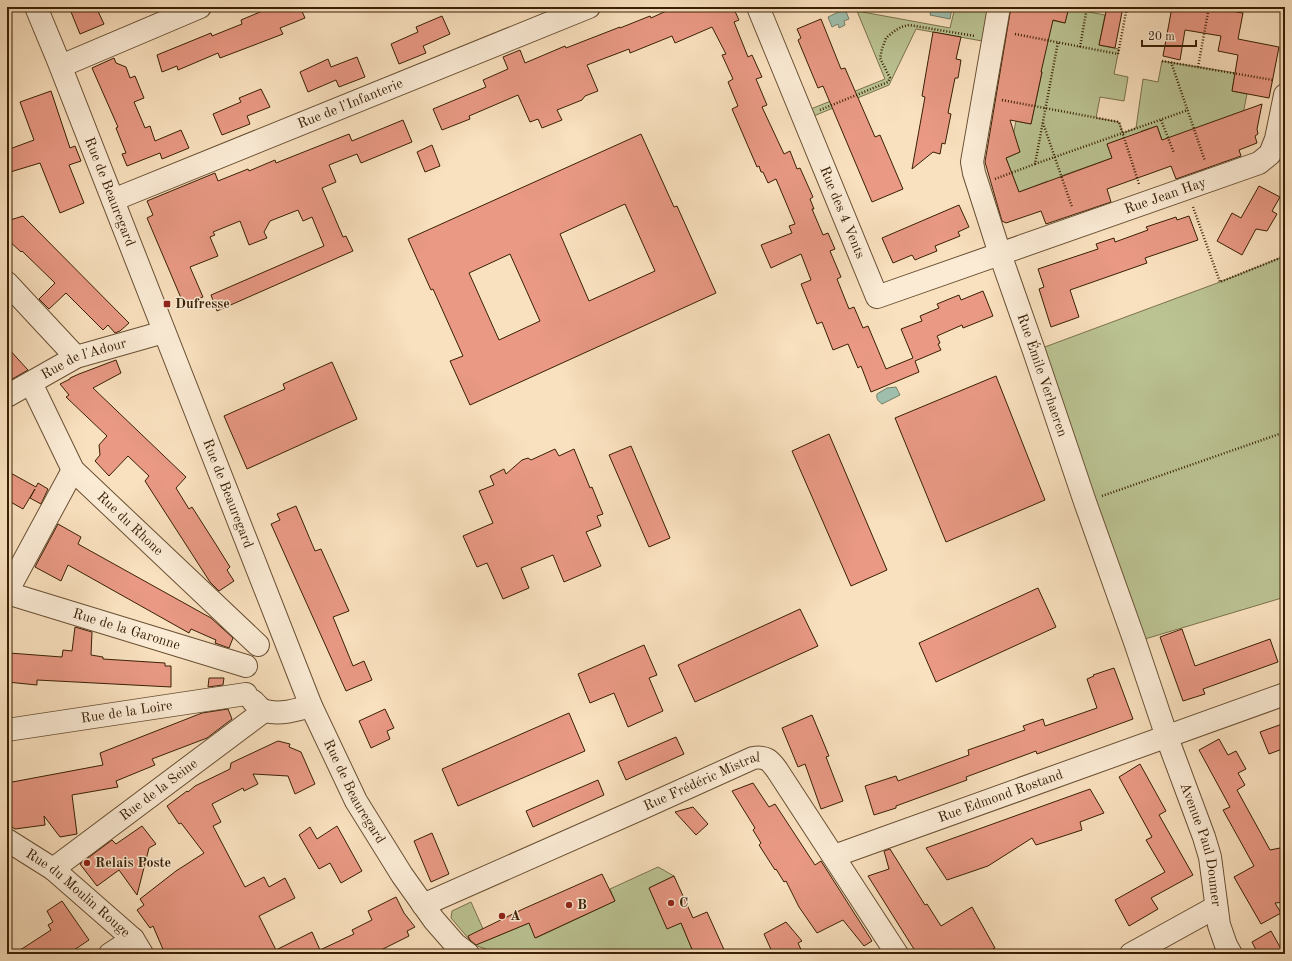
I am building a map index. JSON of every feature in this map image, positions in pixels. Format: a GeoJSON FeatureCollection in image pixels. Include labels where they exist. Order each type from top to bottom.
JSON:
{"type":"FeatureCollection","features":[{"type":"Feature","properties":{"kind":"street","name":"Rue de Beauregard"},"geometry":{"type":"LineString","coordinates":[[36,7],[61,66],[311,706],[356,801],[402,875],[423,905],[455,944],[468,954]]}},
{"type":"Feature","properties":{"kind":"street"},"geometry":{"type":"LineString","coordinates":[[61,66],[200,7]]}},
{"type":"Feature","properties":{"kind":"street","name":"Rue de l'Infanterie"},"geometry":{"type":"LineString","coordinates":[[113,200],[589,7]]}},
{"type":"Feature","properties":{"kind":"street","name":"Rue des 4 Vents"},"geometry":{"type":"LineString","coordinates":[[758,7],[877,297],[1000,254]]}},
{"type":"Feature","properties":{"kind":"street","name":"Rue Émile Verhaeren"},"geometry":{"type":"LineString","coordinates":[[999,7],[972,162],[974,173],[1000,254],[1167,736]]}},
{"type":"Feature","properties":{"kind":"street","name":"Rue Jean Hay"},"geometry":{"type":"LineString","coordinates":[[1000,254],[1259,163],[1270,154],[1276,139],[1279,88]]}},
{"type":"Feature","properties":{"kind":"street"},"geometry":{"type":"LineString","coordinates":[[7,283],[76,357]]}},
{"type":"Feature","properties":{"kind":"street","name":"Rue de l'Adour"},"geometry":{"type":"LineString","coordinates":[[7,396],[76,357],[164,332]]}},
{"type":"Feature","properties":{"kind":"street","name":"Rue du Rhone"},"geometry":{"type":"LineString","coordinates":[[31,383],[73,470],[258,644]]}},
{"type":"Feature","properties":{"kind":"street"},"geometry":{"type":"LineString","coordinates":[[7,593],[73,470]]}},
{"type":"Feature","properties":{"kind":"street","name":"Rue de la Garonne"},"geometry":{"type":"LineString","coordinates":[[7,593],[246,666]]}},
{"type":"Feature","properties":{"kind":"street"},"geometry":{"type":"LineString","coordinates":[[281,632],[258,644],[246,666],[246,694],[264,711],[280,712],[311,706]]}},
{"type":"Feature","properties":{"kind":"street","name":"Rue de la Loire"},"geometry":{"type":"LineString","coordinates":[[7,730],[246,694]]}},
{"type":"Feature","properties":{"kind":"street","name":"Rue Edmond Rostand"},"geometry":{"type":"LineString","coordinates":[[834,856],[1285,694]]}},
{"type":"Feature","properties":{"kind":"street","name":"Rue de la Seine"},"geometry":{"type":"LineString","coordinates":[[53,869],[264,711]]}},
{"type":"Feature","properties":{"kind":"street","name":"Avenue Paul Doumer"},"geometry":{"type":"LineString","coordinates":[[1167,736],[1208,850],[1219,925],[1231,954]]}},
{"type":"Feature","properties":{"kind":"street","name":"Rue Frédéric Mistral"},"geometry":{"type":"LineString","coordinates":[[423,905],[752,758],[761,757],[771,761],[834,856],[896,954]]}},
{"type":"Feature","properties":{"kind":"street","name":"Rue du Moulin Rouge"},"geometry":{"type":"LineString","coordinates":[[10,846],[53,869],[137,947]]}},
{"type":"Feature","properties":{"kind":"street"},"geometry":{"type":"LineString","coordinates":[[1131,954],[1216,907]]}},
{"type":"Feature","properties":{"kind":"street"},"geometry":{"type":"LineString","coordinates":[[110,954],[137,947]]}},
{"type":"Feature","properties":{"kind":"path"},"geometry":{"type":"LineString","coordinates":[[1080,47],[1087,7]]}},
{"type":"Feature","properties":{"kind":"path"},"geometry":{"type":"LineString","coordinates":[[1019,35],[1118,54],[1127,7]]}},
{"type":"Feature","properties":{"kind":"path"},"geometry":{"type":"LineString","coordinates":[[1198,67],[1209,7]]}},
{"type":"Feature","properties":{"kind":"path"},"geometry":{"type":"LineString","coordinates":[[803,116],[888,82],[890,78],[880,58],[882,49],[886,38],[901,27],[909,24],[994,40]]}},
{"type":"Feature","properties":{"kind":"path"},"geometry":{"type":"LineString","coordinates":[[1035,164],[1058,42]]}},
{"type":"Feature","properties":{"kind":"path"},"geometry":{"type":"LineString","coordinates":[[1162,61],[1198,67],[1279,88]]}},
{"type":"Feature","properties":{"kind":"path"},"geometry":{"type":"LineString","coordinates":[[1171,62],[1203,156]]}},
{"type":"Feature","properties":{"kind":"path"},"geometry":{"type":"LineString","coordinates":[[1005,101],[1119,122],[1137,178]]}},
{"type":"Feature","properties":{"kind":"path"},"geometry":{"type":"LineString","coordinates":[[996,179],[1188,110]]}},
{"type":"Feature","properties":{"kind":"path"},"geometry":{"type":"LineString","coordinates":[[1161,120],[1174,153]]}},
{"type":"Feature","properties":{"kind":"path"},"geometry":{"type":"LineString","coordinates":[[1043,123],[1070,203]]}},
{"type":"Feature","properties":{"kind":"path"},"geometry":{"type":"LineString","coordinates":[[1187,189],[1220,282],[1285,256]]}},
{"type":"Feature","properties":{"kind":"path"},"geometry":{"type":"LineString","coordinates":[[1086,502],[1285,432]]}},
{"type":"Feature","properties":{"kind":"green space"},"geometry":{"type":"Polygon","coordinates":[[[955,7],[999,7],[993,43],[916,29],[889,85],[804,120],[801,113],[885,79],[857,11],[950,28],[955,7]]]}},
{"type":"Feature","properties":{"kind":"green space"},"geometry":{"type":"Polygon","coordinates":[[[1068,8],[1105,15],[1099,45],[1119,49],[1114,74],[1128,77],[1124,101],[1100,97],[1096,118],[1119,122],[1123,133],[1136,128],[1143,79],[1158,82],[1162,61],[1235,73],[1232,91],[1247,94],[1242,119],[1168,156],[1157,126],[1141,131],[1146,146],[1129,152],[1124,138],[1107,144],[1112,158],[1061,176],[1066,193],[1054,197],[1048,181],[1019,192],[1006,158],[1020,152],[1015,137],[1013,136],[1016,121],[1031,124],[1042,72],[1027,70],[1035,17],[1065,23],[1068,8]]]}},
{"type":"Feature","properties":{"kind":"green space"},"geometry":{"type":"Polygon","coordinates":[[[1285,256],[1285,597],[1135,642],[1034,351],[1220,282],[1285,256]]]}},
{"type":"Feature","properties":{"kind":"green space"},"geometry":{"type":"Polygon","coordinates":[[[658,867],[674,876],[649,888],[667,928],[681,923],[694,954],[492,954],[486,949],[474,945],[451,918],[452,911],[471,902],[488,940],[529,923],[536,938],[615,901],[610,889],[658,867]]]}},
{"type":"Feature","properties":{"kind":"shaded area"},"geometry":{"type":"Polygon","coordinates":[[[932,7],[952,8],[950,19],[930,15],[932,7]]]}},
{"type":"Feature","properties":{"kind":"shaded area"},"geometry":{"type":"Polygon","coordinates":[[[845,9],[849,19],[844,21],[845,25],[839,28],[838,24],[832,27],[828,17],[845,9]]]}},
{"type":"Feature","properties":{"kind":"shaded area"},"geometry":{"type":"Polygon","coordinates":[[[896,387],[900,395],[882,404],[878,401],[877,394],[887,388],[896,387]]]}},
{"type":"Feature","properties":{"kind":"building"},"geometry":{"type":"Polygon","coordinates":[[[69,7],[96,7],[104,24],[80,34],[69,7]]]}},
{"type":"Feature","properties":{"kind":"building"},"geometry":{"type":"Polygon","coordinates":[[[272,7],[300,7],[305,18],[280,28],[283,34],[220,58],[218,53],[178,70],[177,66],[162,72],[157,55],[211,33],[212,36],[242,24],[241,20],[272,7]]]}},
{"type":"Feature","properties":{"kind":"building"},"geometry":{"type":"Polygon","coordinates":[[[675,7],[733,7],[739,20],[734,22],[748,57],[752,55],[762,77],[756,79],[767,105],[762,107],[784,154],[790,151],[797,169],[800,168],[813,197],[810,199],[814,209],[812,209],[823,235],[828,233],[835,249],[830,251],[841,277],[837,279],[849,309],[854,307],[863,328],[868,326],[886,369],[913,358],[901,329],[922,321],[920,316],[939,308],[937,304],[959,295],[961,300],[983,291],[993,316],[963,328],[962,325],[937,336],[940,343],[938,344],[941,350],[915,361],[919,372],[871,392],[861,366],[858,368],[848,344],[833,350],[822,322],[817,324],[801,284],[811,280],[801,254],[771,268],[761,245],[792,233],[789,226],[795,224],[776,179],[768,183],[759,166],[757,167],[732,109],[738,106],[728,82],[733,79],[722,55],[726,54],[712,27],[675,43],[672,36],[630,53],[629,49],[587,65],[598,91],[585,96],[582,100],[557,110],[562,120],[542,128],[538,119],[530,122],[518,95],[469,116],[470,119],[442,130],[433,109],[486,87],[483,80],[508,69],[503,57],[520,50],[525,63],[565,46],[566,48],[650,16],[651,18],[675,7]]]}},
{"type":"Feature","properties":{"kind":"building"},"geometry":{"type":"Polygon","coordinates":[[[1011,7],[1069,7],[1065,23],[1053,20],[1031,124],[1010,120],[1020,152],[1006,158],[1019,192],[1112,158],[1107,144],[1157,126],[1162,140],[1262,104],[1257,129],[1258,134],[1255,136],[1257,143],[1239,150],[1241,156],[1176,179],[1171,166],[1107,189],[1111,202],[1046,224],[1041,211],[1006,223],[1002,221],[985,162],[1011,7]]]}},
{"type":"Feature","properties":{"kind":"building"},"geometry":{"type":"Polygon","coordinates":[[[1107,7],[1123,7],[1115,48],[1099,45],[1107,7]]]}},
{"type":"Feature","properties":{"kind":"building"},"geometry":{"type":"Polygon","coordinates":[[[1172,7],[1208,7],[1243,13],[1238,39],[1279,47],[1269,98],[1232,91],[1238,55],[1218,51],[1221,36],[1185,30],[1180,60],[1163,56],[1172,7]]]}},
{"type":"Feature","properties":{"kind":"building"},"geometry":{"type":"Polygon","coordinates":[[[442,16],[450,34],[423,46],[426,53],[399,64],[391,44],[418,32],[416,27],[442,16]]]}},
{"type":"Feature","properties":{"kind":"building"},"geometry":{"type":"Polygon","coordinates":[[[821,19],[841,69],[845,68],[875,137],[880,135],[903,189],[872,202],[823,86],[818,88],[798,40],[801,38],[797,29],[821,19]]]}},
{"type":"Feature","properties":{"kind":"building"},"geometry":{"type":"Polygon","coordinates":[[[933,32],[961,37],[956,59],[961,60],[958,78],[955,78],[948,113],[951,114],[945,144],[942,143],[940,154],[933,152],[912,169],[925,97],[922,96],[933,32]]]}},
{"type":"Feature","properties":{"kind":"building"},"geometry":{"type":"Polygon","coordinates":[[[357,57],[365,77],[339,87],[336,80],[308,92],[300,72],[328,59],[331,67],[357,57]]]}},
{"type":"Feature","properties":{"kind":"building"},"geometry":{"type":"Polygon","coordinates":[[[114,58],[116,63],[126,67],[130,78],[135,76],[144,98],[134,102],[145,128],[150,126],[155,141],[181,130],[189,148],[162,159],[160,153],[127,166],[122,154],[126,153],[116,128],[118,127],[92,68],[114,58]]]}},
{"type":"Feature","properties":{"kind":"building"},"geometry":{"type":"Polygon","coordinates":[[[261,89],[270,107],[247,116],[250,124],[222,135],[213,114],[241,102],[239,98],[261,89]]]}},
{"type":"Feature","properties":{"kind":"building"},"geometry":{"type":"Polygon","coordinates":[[[51,91],[70,148],[75,146],[81,161],[69,165],[84,203],[60,213],[40,163],[7,173],[7,150],[34,140],[20,102],[51,91]]]}},
{"type":"Feature","properties":{"kind":"building"},"geometry":{"type":"Polygon","coordinates":[[[403,120],[412,142],[361,163],[357,154],[329,165],[336,182],[322,188],[343,237],[346,236],[353,251],[217,311],[211,295],[324,246],[312,217],[303,221],[298,210],[270,221],[264,232],[267,238],[249,245],[240,221],[213,232],[215,235],[210,237],[218,256],[190,267],[203,297],[184,305],[147,218],[153,215],[147,201],[215,173],[218,181],[248,169],[249,171],[275,160],[276,163],[349,134],[352,141],[403,120]]]}},
{"type":"Feature","properties":{"kind":"building"},"geometry":{"type":"Polygon","coordinates":[[[641,134],[674,207],[677,206],[716,293],[470,405],[450,361],[463,356],[433,289],[431,290],[408,239],[641,134]],[[625,204],[560,234],[589,301],[655,271],[625,204]],[[510,254],[469,273],[499,340],[540,321],[510,254]]]}},
{"type":"Feature","properties":{"kind":"building"},"geometry":{"type":"Polygon","coordinates":[[[432,145],[440,166],[425,172],[417,152],[432,145]]]}},
{"type":"Feature","properties":{"kind":"building"},"geometry":{"type":"Polygon","coordinates":[[[1259,186],[1280,197],[1272,211],[1277,214],[1267,231],[1256,229],[1242,255],[1217,241],[1232,213],[1241,218],[1259,186]]]}},
{"type":"Feature","properties":{"kind":"building"},"geometry":{"type":"Polygon","coordinates":[[[959,205],[969,227],[958,232],[960,236],[935,246],[937,251],[915,260],[912,255],[893,263],[882,238],[959,205]]]}},
{"type":"Feature","properties":{"kind":"building"},"geometry":{"type":"Polygon","coordinates":[[[23,216],[129,323],[120,331],[115,333],[108,325],[103,330],[66,293],[49,309],[39,299],[55,283],[22,251],[21,252],[7,239],[7,221],[23,216]]]}},
{"type":"Feature","properties":{"kind":"building"},"geometry":{"type":"Polygon","coordinates":[[[1189,216],[1198,240],[1145,258],[1147,263],[1070,290],[1079,317],[1051,327],[1039,289],[1044,287],[1038,269],[1098,249],[1096,244],[1114,238],[1115,242],[1148,230],[1146,227],[1176,217],[1177,220],[1189,216]]]}},
{"type":"Feature","properties":{"kind":"building"},"geometry":{"type":"Polygon","coordinates":[[[7,347],[28,370],[7,382],[7,347]]]}},
{"type":"Feature","properties":{"kind":"building"},"geometry":{"type":"Polygon","coordinates":[[[116,360],[121,373],[93,388],[186,477],[176,488],[189,509],[192,507],[230,567],[227,570],[234,581],[219,591],[210,582],[145,481],[149,476],[128,456],[109,476],[95,461],[100,455],[99,445],[107,436],[66,397],[69,395],[60,384],[79,374],[116,360]]]}},
{"type":"Feature","properties":{"kind":"building"},"geometry":{"type":"Polygon","coordinates":[[[332,362],[357,419],[247,469],[224,416],[285,389],[283,384],[332,362]]]}},
{"type":"Feature","properties":{"kind":"building"},"geometry":{"type":"Polygon","coordinates":[[[996,376],[1045,500],[946,542],[895,418],[996,376]]]}},
{"type":"Feature","properties":{"kind":"building"},"geometry":{"type":"Polygon","coordinates":[[[829,434],[887,570],[851,586],[792,451],[829,434]]]}},
{"type":"Feature","properties":{"kind":"building"},"geometry":{"type":"Polygon","coordinates":[[[631,446],[670,538],[649,547],[609,455],[631,446]]]}},
{"type":"Feature","properties":{"kind":"building"},"geometry":{"type":"Polygon","coordinates":[[[555,449],[559,456],[574,449],[590,488],[592,487],[603,514],[597,516],[601,526],[586,532],[601,566],[564,582],[553,555],[521,568],[529,588],[503,599],[487,563],[477,567],[463,536],[493,523],[479,491],[494,485],[490,476],[504,469],[506,474],[522,460],[528,458],[531,460],[555,449]]]}},
{"type":"Feature","properties":{"kind":"building"},"geometry":{"type":"Polygon","coordinates":[[[7,471],[36,487],[38,483],[48,489],[41,504],[30,498],[35,489],[23,509],[7,500],[7,471]]]}},
{"type":"Feature","properties":{"kind":"building"},"geometry":{"type":"Polygon","coordinates":[[[296,506],[315,551],[321,549],[349,611],[333,617],[353,666],[364,661],[372,680],[346,691],[271,524],[280,520],[277,514],[296,506]]]}},
{"type":"Feature","properties":{"kind":"building"},"geometry":{"type":"Polygon","coordinates":[[[58,524],[81,537],[78,544],[211,618],[233,638],[229,648],[215,643],[216,640],[191,629],[189,633],[68,565],[61,581],[35,567],[58,524]]]}},
{"type":"Feature","properties":{"kind":"building"},"geometry":{"type":"Polygon","coordinates":[[[1038,588],[1056,627],[936,682],[919,643],[1038,588]]]}},
{"type":"Feature","properties":{"kind":"building"},"geometry":{"type":"Polygon","coordinates":[[[800,609],[818,646],[695,702],[678,665],[800,609]]]}},
{"type":"Feature","properties":{"kind":"building"},"geometry":{"type":"Polygon","coordinates":[[[75,627],[92,632],[91,655],[103,657],[103,659],[165,663],[165,666],[171,666],[171,687],[37,680],[37,685],[7,682],[9,653],[62,657],[63,650],[72,651],[75,627]]]}},
{"type":"Feature","properties":{"kind":"building"},"geometry":{"type":"Polygon","coordinates":[[[1182,629],[1195,666],[1270,639],[1278,662],[1203,689],[1205,694],[1183,701],[1160,637],[1182,629]]]}},
{"type":"Feature","properties":{"kind":"building"},"geometry":{"type":"Polygon","coordinates":[[[644,645],[657,675],[649,678],[663,711],[628,727],[614,693],[590,703],[578,674],[644,645]]]}},
{"type":"Feature","properties":{"kind":"building"},"geometry":{"type":"Polygon","coordinates":[[[1114,668],[1133,719],[1037,754],[1036,751],[966,777],[967,780],[874,815],[865,786],[896,776],[898,781],[969,755],[968,750],[1025,730],[1023,726],[1043,719],[1045,726],[1097,708],[1087,679],[1094,676],[1093,675],[1114,668]]]}},
{"type":"Feature","properties":{"kind":"building"},"geometry":{"type":"Polygon","coordinates":[[[209,678],[224,678],[223,685],[208,687],[209,678]]]}},
{"type":"Feature","properties":{"kind":"building"},"geometry":{"type":"Polygon","coordinates":[[[228,709],[232,719],[207,738],[152,759],[155,765],[116,781],[118,787],[72,795],[77,834],[60,837],[44,816],[45,825],[15,829],[9,825],[7,814],[7,783],[103,765],[100,753],[202,713],[228,709]]]}},
{"type":"Feature","properties":{"kind":"building"},"geometry":{"type":"Polygon","coordinates":[[[385,709],[394,728],[387,731],[390,739],[371,748],[359,721],[385,709]]]}},
{"type":"Feature","properties":{"kind":"building"},"geometry":{"type":"Polygon","coordinates":[[[569,713],[585,751],[458,806],[442,769],[569,713]]]}},
{"type":"Feature","properties":{"kind":"building"},"geometry":{"type":"Polygon","coordinates":[[[812,715],[829,756],[826,757],[843,801],[821,809],[805,764],[798,767],[782,728],[812,715]]]}},
{"type":"Feature","properties":{"kind":"building"},"geometry":{"type":"Polygon","coordinates":[[[1285,723],[1285,748],[1269,754],[1260,732],[1285,723]]]}},
{"type":"Feature","properties":{"kind":"building"},"geometry":{"type":"Polygon","coordinates":[[[676,737],[684,754],[626,780],[618,762],[676,737]]]}},
{"type":"Feature","properties":{"kind":"building"},"geometry":{"type":"Polygon","coordinates":[[[1219,739],[1228,755],[1236,751],[1246,769],[1238,773],[1245,785],[1237,790],[1270,850],[1285,847],[1285,902],[1275,903],[1281,913],[1261,924],[1234,877],[1254,866],[1223,810],[1230,807],[1199,750],[1219,739]]]}},
{"type":"Feature","properties":{"kind":"building"},"geometry":{"type":"Polygon","coordinates":[[[278,741],[290,744],[289,747],[301,752],[315,784],[295,794],[288,776],[253,774],[258,784],[244,791],[243,788],[212,804],[221,822],[213,826],[245,887],[264,877],[269,887],[285,878],[295,898],[259,916],[276,950],[312,932],[320,950],[354,934],[352,930],[372,920],[368,911],[396,897],[404,913],[415,927],[407,931],[409,936],[373,954],[165,954],[153,926],[150,928],[137,910],[144,905],[140,899],[176,871],[204,853],[181,823],[179,824],[167,806],[195,786],[230,769],[231,763],[278,741]]]}},
{"type":"Feature","properties":{"kind":"building"},"geometry":{"type":"Polygon","coordinates":[[[1140,764],[1166,811],[1159,815],[1193,875],[1151,898],[1158,909],[1129,926],[1115,900],[1165,872],[1146,840],[1152,837],[1119,777],[1140,764]]]}},
{"type":"Feature","properties":{"kind":"building"},"geometry":{"type":"Polygon","coordinates":[[[598,780],[604,795],[533,827],[526,811],[598,780]]]}},
{"type":"Feature","properties":{"kind":"building"},"geometry":{"type":"Polygon","coordinates":[[[753,783],[769,807],[775,804],[815,865],[821,861],[872,941],[864,946],[843,920],[817,933],[799,907],[786,881],[784,882],[776,869],[775,870],[759,845],[761,843],[753,830],[755,828],[732,791],[753,783]]]}},
{"type":"Feature","properties":{"kind":"building"},"geometry":{"type":"Polygon","coordinates":[[[1090,789],[1104,813],[1080,822],[1082,830],[1036,845],[1032,838],[988,866],[947,880],[926,848],[1090,789]]]}},
{"type":"Feature","properties":{"kind":"building"},"geometry":{"type":"Polygon","coordinates":[[[693,807],[708,824],[696,835],[675,812],[693,807]]]}},
{"type":"Feature","properties":{"kind":"building"},"geometry":{"type":"Polygon","coordinates":[[[142,826],[156,844],[149,848],[137,895],[119,870],[97,886],[80,864],[112,840],[116,844],[142,826]]]}},
{"type":"Feature","properties":{"kind":"building"},"geometry":{"type":"Polygon","coordinates":[[[337,826],[362,871],[341,883],[330,863],[319,869],[299,835],[310,827],[317,839],[337,826]]]}},
{"type":"Feature","properties":{"kind":"building"},"geometry":{"type":"Polygon","coordinates":[[[432,833],[449,874],[431,882],[414,841],[432,833]]]}},
{"type":"Feature","properties":{"kind":"building"},"geometry":{"type":"Polygon","coordinates":[[[890,849],[925,905],[927,904],[941,926],[972,907],[995,948],[984,954],[917,954],[868,876],[889,869],[884,851],[890,849]]]}},
{"type":"Feature","properties":{"kind":"building","name":"B"},"geometry":{"type":"Polygon","coordinates":[[[602,874],[615,901],[535,938],[529,923],[476,945],[468,936],[523,909],[602,874]]]}},
{"type":"Feature","properties":{"kind":"building"},"geometry":{"type":"Polygon","coordinates":[[[674,876],[693,918],[707,912],[726,954],[694,954],[681,923],[667,929],[649,888],[674,876]]]}},
{"type":"Feature","properties":{"kind":"building"},"geometry":{"type":"Polygon","coordinates":[[[62,901],[89,940],[68,954],[14,954],[51,930],[48,925],[53,922],[47,911],[62,901]]]}},
{"type":"Feature","properties":{"kind":"building"},"geometry":{"type":"Polygon","coordinates":[[[786,922],[802,941],[798,943],[803,954],[773,954],[764,934],[786,922]]]}},
{"type":"Feature","properties":{"kind":"building"},"geometry":{"type":"Polygon","coordinates":[[[1271,931],[1284,954],[1258,954],[1252,942],[1271,931]]]}},
{"type":"Feature","properties":{"kind":"place","name":"Dufresse"},"geometry":{"type":"Point","coordinates":[167,304]}},
{"type":"Feature","properties":{"kind":"place","name":"Relais Poste"},"geometry":{"type":"Point","coordinates":[87,863]}},
{"type":"Feature","properties":{"kind":"place","name":"C"},"geometry":{"type":"Point","coordinates":[671,903]}},
{"type":"Feature","properties":{"kind":"place","name":"B"},"geometry":{"type":"Point","coordinates":[569,905]}},
{"type":"Feature","properties":{"kind":"place","name":"A"},"geometry":{"type":"Point","coordinates":[502,916]}}]}
